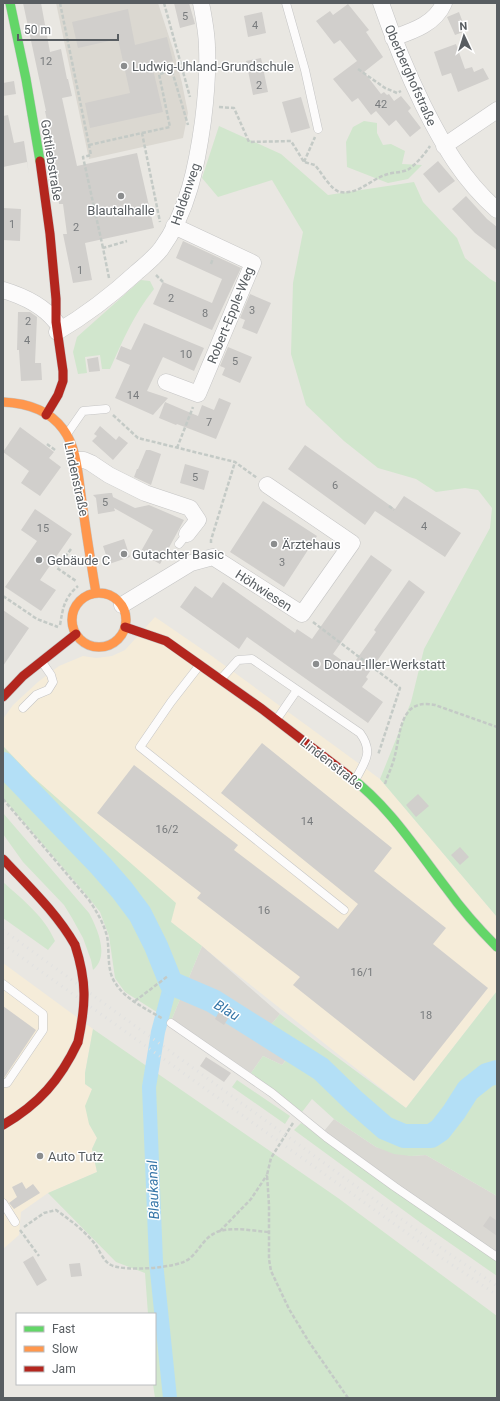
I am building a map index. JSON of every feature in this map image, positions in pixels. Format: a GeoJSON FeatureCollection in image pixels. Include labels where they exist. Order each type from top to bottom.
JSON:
{"type":"FeatureCollection","features":[{"type":"Feature","properties":{"kind":"street","name":"Gottliebstraße"},"geometry":{"type":"LineString","coordinates":[[10,3],[26,80],[39,155],[52,256],[56,299],[56,327]]}},
{"type":"Feature","properties":{"kind":"street","name":"Haldenweg"},"geometry":{"type":"LineString","coordinates":[[56,327],[78,320],[114,293],[160,251],[170,236],[167,225],[180,213],[191,185],[198,154],[198,103],[207,48],[201,3]]}},
{"type":"Feature","properties":{"kind":"street","name":"Oberberghofstraße"},"geometry":{"type":"LineString","coordinates":[[381,3],[393,38],[441,140],[452,158],[482,197],[497,210]]}},
{"type":"Feature","properties":{"kind":"street"},"geometry":{"type":"LineString","coordinates":[[393,38],[424,26],[435,17],[444,3]]}},
{"type":"Feature","properties":{"kind":"street"},"geometry":{"type":"LineString","coordinates":[[441,140],[497,110]]}},
{"type":"Feature","properties":{"kind":"street","name":"Robert-Epple-Weg"},"geometry":{"type":"LineString","coordinates":[[167,225],[253,263],[198,394]]}},
{"type":"Feature","properties":{"kind":"street"},"geometry":{"type":"LineString","coordinates":[[3,290],[25,298],[40,307],[50,314],[56,327],[63,371],[63,381],[53,405],[46,415]]}},
{"type":"Feature","properties":{"kind":"street"},"geometry":{"type":"LineString","coordinates":[[166,382],[198,394]]}},
{"type":"Feature","properties":{"kind":"street","name":"Lindenstraße"},"geometry":{"type":"LineString","coordinates":[[3,402],[16,402],[31,406],[60,426],[67,434],[71,442],[96,593]]}},
{"type":"Feature","properties":{"kind":"street"},"geometry":{"type":"LineString","coordinates":[[75,460],[84,460],[91,463],[109,475],[145,493],[190,508],[198,520],[183,539]]}},
{"type":"Feature","properties":{"kind":"street","name":"Höhwiesen"},"geometry":{"type":"LineString","coordinates":[[213,557],[302,614],[352,543],[267,485]]}},
{"type":"Feature","properties":{"kind":"street"},"geometry":{"type":"LineString","coordinates":[[122,604],[191,563],[213,557]]}},
{"type":"Feature","properties":{"kind":"street"},"geometry":{"type":"LineString","coordinates":[[96,593],[106,594],[115,598],[122,604],[126,620],[125,628],[122,636],[115,642],[103,646],[90,645],[82,641],[76,634],[72,625],[72,616],[80,600],[88,595],[96,593]]}},
{"type":"Feature","properties":{"kind":"street","name":"Lindenstraße"},"geometry":{"type":"LineString","coordinates":[[125,628],[166,641],[276,720],[355,780],[379,802],[447,890],[478,928],[497,947]]}},
{"type":"Feature","properties":{"kind":"street"},"geometry":{"type":"LineString","coordinates":[[3,697],[23,676],[76,634]]}},
{"type":"Feature","properties":{"kind":"street"},"geometry":{"type":"LineString","coordinates":[[3,859],[54,912],[67,930],[75,945],[82,964],[86,998],[78,1042],[62,1072],[46,1092],[27,1111],[3,1125]]}},
{"type":"Feature","properties":{"kind":"lane"},"geometry":{"type":"LineString","coordinates":[[286,3],[305,70],[318,129]]}},
{"type":"Feature","properties":{"kind":"lane"},"geometry":{"type":"LineString","coordinates":[[67,434],[83,411],[103,408]]}},
{"type":"Feature","properties":{"kind":"lane"},"geometry":{"type":"LineString","coordinates":[[220,680],[238,660],[252,659],[360,733],[367,742],[368,756],[355,780]]}},
{"type":"Feature","properties":{"kind":"lane"},"geometry":{"type":"LineString","coordinates":[[23,708],[36,695],[48,690],[53,682],[51,675],[42,661]]}},
{"type":"Feature","properties":{"kind":"lane"},"geometry":{"type":"LineString","coordinates":[[200,665],[171,702],[140,747],[344,910]]}},
{"type":"Feature","properties":{"kind":"lane"},"geometry":{"type":"LineString","coordinates":[[276,720],[297,690]]}},
{"type":"Feature","properties":{"kind":"lane"},"geometry":{"type":"LineString","coordinates":[[3,984],[44,1014],[43,1030],[7,1083],[3,1083]]}},
{"type":"Feature","properties":{"kind":"lane"},"geometry":{"type":"LineString","coordinates":[[171,1023],[272,1093],[326,1136],[395,1187],[497,1257]]}},
{"type":"Feature","properties":{"kind":"lane"},"geometry":{"type":"LineString","coordinates":[[3,1203],[15,1222]]}},
{"type":"Feature","properties":{"kind":"path"},"geometry":{"type":"LineString","coordinates":[[60,3],[91,155],[83,157],[114,293]]}},
{"type":"Feature","properties":{"kind":"path"},"geometry":{"type":"LineString","coordinates":[[164,3],[198,103],[234,108],[249,142],[291,141],[304,162],[315,165],[332,187],[339,192],[363,188],[383,175],[407,170],[441,140]]}},
{"type":"Feature","properties":{"kind":"path"},"geometry":{"type":"LineString","coordinates":[[358,69],[385,88],[397,94],[413,83]]}},
{"type":"Feature","properties":{"kind":"path"},"geometry":{"type":"LineString","coordinates":[[89,144],[170,127],[159,74],[172,71],[188,126]]}},
{"type":"Feature","properties":{"kind":"path"},"geometry":{"type":"LineString","coordinates":[[304,162],[318,129]]}},
{"type":"Feature","properties":{"kind":"path"},"geometry":{"type":"LineString","coordinates":[[142,133],[167,225]]}},
{"type":"Feature","properties":{"kind":"path"},"geometry":{"type":"LineString","coordinates":[[103,248],[127,241]]}},
{"type":"Feature","properties":{"kind":"path"},"geometry":{"type":"LineString","coordinates":[[177,448],[198,394]]}},
{"type":"Feature","properties":{"kind":"path"},"geometry":{"type":"LineString","coordinates":[[103,408],[138,438],[235,462],[267,485]]}},
{"type":"Feature","properties":{"kind":"path"},"geometry":{"type":"LineString","coordinates":[[213,557],[211,540],[235,462]]}},
{"type":"Feature","properties":{"kind":"path"},"geometry":{"type":"LineString","coordinates":[[389,506],[394,510]]}},
{"type":"Feature","properties":{"kind":"path"},"geometry":{"type":"LineString","coordinates":[[57,632],[67,597],[80,583]]}},
{"type":"Feature","properties":{"kind":"path"},"geometry":{"type":"LineString","coordinates":[[3,596],[36,619],[59,628]]}},
{"type":"Feature","properties":{"kind":"path"},"geometry":{"type":"LineString","coordinates":[[302,614],[400,688],[376,760]]}},
{"type":"Feature","properties":{"kind":"path"},"geometry":{"type":"LineString","coordinates":[[379,802],[395,755],[398,736],[402,725],[407,714],[415,706],[425,704],[435,705],[497,727]]}},
{"type":"Feature","properties":{"kind":"path"},"geometry":{"type":"LineString","coordinates":[[3,799],[89,900],[100,917],[107,936],[112,979],[125,994],[140,1005],[171,1023]]}},
{"type":"Feature","properties":{"kind":"path"},"geometry":{"type":"LineString","coordinates":[[135,1001],[168,976]]}},
{"type":"Feature","properties":{"kind":"path"},"geometry":{"type":"LineString","coordinates":[[293,1124],[271,1158],[267,1175],[269,1258],[271,1271],[289,1309],[348,1398]]}},
{"type":"Feature","properties":{"kind":"path"},"geometry":{"type":"LineString","coordinates":[[220,1231],[251,1199],[267,1175]]}},
{"type":"Feature","properties":{"kind":"path"},"geometry":{"type":"LineString","coordinates":[[20,1230],[44,1213],[56,1210],[78,1226],[95,1244],[103,1258],[111,1265],[121,1268],[137,1269],[168,1266],[188,1260],[210,1236],[220,1231],[234,1229],[269,1232]]}},
{"type":"Feature","properties":{"kind":"path"},"geometry":{"type":"LineString","coordinates":[[15,1222],[39,1256]]}},
{"type":"Feature","properties":{"kind":"shaded area","name":"Ludwig-Uhland-Grundschule"},"geometry":{"type":"Polygon","coordinates":[[[56,3],[158,3],[173,49],[188,113],[183,138],[89,159],[56,3]]]}},
{"type":"Feature","properties":{"kind":"shaded area"},"geometry":{"type":"Polygon","coordinates":[[[155,617],[209,654],[380,779],[497,917],[497,991],[406,1108],[171,922],[3,746],[3,719],[13,705],[38,682],[59,666],[83,656],[96,658],[112,656],[125,650],[155,617]]]}},
{"type":"Feature","properties":{"kind":"shaded area"},"geometry":{"type":"Polygon","coordinates":[[[202,946],[280,1014],[258,1040],[288,1057],[282,1065],[263,1056],[251,1073],[171,1021],[202,946]]]}},
{"type":"Feature","properties":{"kind":"shaded area"},"geometry":{"type":"Polygon","coordinates":[[[3,963],[93,1029],[85,1073],[85,1084],[92,1089],[89,1124],[97,1138],[92,1149],[97,1172],[48,1193],[21,1212],[19,1235],[3,1249],[3,963]]]}},
{"type":"Feature","properties":{"kind":"shaded area"},"geometry":{"type":"Polygon","coordinates":[[[334,1119],[376,1147],[411,1156],[426,1155],[497,1196],[497,1255],[324,1131],[334,1119]]]}},
{"type":"Feature","properties":{"kind":"green space"},"geometry":{"type":"Polygon","coordinates":[[[364,121],[377,123],[377,133],[383,145],[391,144],[405,151],[402,164],[422,165],[408,179],[388,183],[347,167],[346,142],[353,127],[364,121]]]}},
{"type":"Feature","properties":{"kind":"green space"},"geometry":{"type":"Polygon","coordinates":[[[219,126],[281,154],[328,195],[414,182],[423,202],[457,238],[465,258],[497,283],[497,917],[380,779],[411,702],[424,649],[490,528],[492,508],[478,490],[465,488],[436,492],[416,479],[378,468],[344,441],[306,405],[291,354],[293,283],[303,232],[272,180],[218,197],[202,178],[219,126]]]}},
{"type":"Feature","properties":{"kind":"green space"},"geometry":{"type":"Polygon","coordinates":[[[141,280],[150,281],[154,289],[147,298],[124,338],[110,369],[102,369],[100,355],[85,357],[87,373],[78,374],[73,352],[77,337],[141,280]]]}},
{"type":"Feature","properties":{"kind":"green space"},"geometry":{"type":"Polygon","coordinates":[[[3,746],[32,776],[176,903],[171,922],[202,946],[171,1021],[125,992],[115,978],[109,936],[100,912],[3,798],[3,746]]]}},
{"type":"Feature","properties":{"kind":"green space"},"geometry":{"type":"Polygon","coordinates":[[[3,813],[89,913],[98,934],[101,950],[101,957],[93,970],[83,938],[64,905],[23,862],[3,834],[3,813]]]}},
{"type":"Feature","properties":{"kind":"green space"},"geometry":{"type":"Polygon","coordinates":[[[3,882],[39,916],[45,924],[55,941],[48,950],[3,918],[3,882]]]}},
{"type":"Feature","properties":{"kind":"green space"},"geometry":{"type":"Polygon","coordinates":[[[497,991],[497,1196],[426,1155],[411,1156],[394,1154],[376,1147],[334,1119],[312,1099],[302,1112],[251,1073],[263,1056],[282,1065],[288,1058],[258,1040],[280,1014],[406,1108],[497,991]]]}},
{"type":"Feature","properties":{"kind":"green space"},"geometry":{"type":"Polygon","coordinates":[[[93,1029],[338,1198],[497,1316],[497,1398],[155,1398],[153,1385],[156,1385],[156,1313],[148,1313],[145,1273],[116,1262],[48,1193],[97,1172],[92,1149],[97,1138],[89,1124],[85,1106],[92,1089],[85,1084],[85,1073],[93,1029]]]}},
{"type":"Feature","properties":{"kind":"green space"},"geometry":{"type":"Polygon","coordinates":[[[237,1080],[290,1116],[285,1124],[232,1087],[237,1080]]]}},
{"type":"Feature","properties":{"kind":"green space"},"geometry":{"type":"Polygon","coordinates":[[[301,1123],[497,1262],[497,1276],[421,1223],[294,1130],[301,1123]]]}},
{"type":"Feature","properties":{"kind":"building"},"geometry":{"type":"Polygon","coordinates":[[[23,3],[41,3],[50,52],[61,49],[72,96],[62,98],[77,166],[137,153],[154,228],[85,243],[92,280],[73,283],[63,234],[67,234],[63,204],[59,204],[58,194],[61,194],[57,171],[54,172],[48,136],[50,135],[46,111],[23,3]]]}},
{"type":"Feature","properties":{"kind":"building"},"geometry":{"type":"Polygon","coordinates":[[[174,3],[189,3],[195,24],[180,28],[174,3]]]}},
{"type":"Feature","properties":{"kind":"building"},"geometry":{"type":"Polygon","coordinates":[[[348,4],[369,30],[366,32],[383,57],[364,72],[381,94],[384,92],[387,95],[389,94],[394,101],[401,96],[411,108],[408,111],[421,128],[410,137],[396,120],[389,126],[376,111],[371,115],[358,98],[352,102],[333,79],[357,61],[340,40],[334,44],[316,21],[330,11],[333,15],[348,4]]]}},
{"type":"Feature","properties":{"kind":"building"},"geometry":{"type":"Polygon","coordinates":[[[128,9],[135,45],[167,37],[173,61],[152,65],[163,112],[90,128],[85,103],[130,93],[118,39],[78,48],[72,22],[128,9]]]}},
{"type":"Feature","properties":{"kind":"building"},"geometry":{"type":"Polygon","coordinates":[[[262,12],[266,33],[248,37],[244,16],[262,12]]]}},
{"type":"Feature","properties":{"kind":"building"},"geometry":{"type":"Polygon","coordinates":[[[459,12],[466,31],[455,35],[447,17],[459,12]]]}},
{"type":"Feature","properties":{"kind":"building"},"geometry":{"type":"Polygon","coordinates":[[[456,44],[465,69],[472,67],[474,72],[483,68],[489,79],[458,92],[451,73],[442,76],[434,52],[456,44]]]}},
{"type":"Feature","properties":{"kind":"building"},"geometry":{"type":"Polygon","coordinates":[[[261,58],[268,92],[253,95],[246,61],[261,58]]]}},
{"type":"Feature","properties":{"kind":"building"},"geometry":{"type":"Polygon","coordinates":[[[14,81],[16,94],[3,96],[3,83],[14,81]]]}},
{"type":"Feature","properties":{"kind":"building"},"geometry":{"type":"Polygon","coordinates":[[[301,97],[310,128],[291,133],[282,102],[301,97]]]}},
{"type":"Feature","properties":{"kind":"building"},"geometry":{"type":"Polygon","coordinates":[[[8,115],[14,143],[24,141],[29,174],[27,162],[3,167],[3,116],[8,115]]]}},
{"type":"Feature","properties":{"kind":"building"},"geometry":{"type":"Polygon","coordinates":[[[438,161],[455,181],[439,193],[423,174],[438,161]]]}},
{"type":"Feature","properties":{"kind":"building"},"geometry":{"type":"Polygon","coordinates":[[[466,196],[487,219],[497,227],[497,250],[475,233],[452,209],[466,196]]]}},
{"type":"Feature","properties":{"kind":"building"},"geometry":{"type":"Polygon","coordinates":[[[3,208],[21,209],[20,241],[3,240],[3,208]]]}},
{"type":"Feature","properties":{"kind":"building"},"geometry":{"type":"Polygon","coordinates":[[[183,241],[241,268],[212,330],[153,304],[163,282],[212,303],[222,279],[176,258],[183,241]]]}},
{"type":"Feature","properties":{"kind":"building"},"geometry":{"type":"Polygon","coordinates":[[[250,294],[271,303],[257,334],[242,328],[245,320],[240,318],[250,294]]]}},
{"type":"Feature","properties":{"kind":"building"},"geometry":{"type":"Polygon","coordinates":[[[18,312],[30,312],[37,317],[35,363],[41,363],[42,380],[21,381],[19,350],[17,350],[18,312]]]}},
{"type":"Feature","properties":{"kind":"building"},"geometry":{"type":"Polygon","coordinates":[[[144,323],[204,348],[194,371],[163,357],[147,391],[168,398],[153,415],[115,398],[130,365],[116,359],[121,346],[131,350],[144,323]]]}},
{"type":"Feature","properties":{"kind":"building"},"geometry":{"type":"Polygon","coordinates":[[[228,347],[252,357],[240,383],[222,375],[225,368],[220,366],[228,347]]]}},
{"type":"Feature","properties":{"kind":"building"},"geometry":{"type":"Polygon","coordinates":[[[98,357],[100,371],[89,372],[87,359],[98,357]]]}},
{"type":"Feature","properties":{"kind":"building"},"geometry":{"type":"Polygon","coordinates":[[[219,398],[231,403],[216,439],[159,418],[165,402],[198,416],[202,405],[214,410],[219,398]]]}},
{"type":"Feature","properties":{"kind":"building"},"geometry":{"type":"Polygon","coordinates":[[[100,426],[116,440],[119,436],[128,443],[113,460],[92,441],[97,436],[94,434],[100,426]]]}},
{"type":"Feature","properties":{"kind":"building"},"geometry":{"type":"Polygon","coordinates":[[[20,427],[54,452],[49,458],[61,467],[40,496],[21,483],[29,471],[3,452],[20,427]]]}},
{"type":"Feature","properties":{"kind":"building"},"geometry":{"type":"Polygon","coordinates":[[[305,445],[395,509],[404,496],[461,533],[445,557],[375,511],[365,525],[288,469],[305,445]]]}},
{"type":"Feature","properties":{"kind":"building"},"geometry":{"type":"Polygon","coordinates":[[[146,450],[161,454],[151,485],[134,477],[146,450]]]}},
{"type":"Feature","properties":{"kind":"building"},"geometry":{"type":"Polygon","coordinates":[[[185,464],[209,471],[204,490],[180,483],[185,464]]]}},
{"type":"Feature","properties":{"kind":"building"},"geometry":{"type":"Polygon","coordinates":[[[112,493],[113,497],[135,508],[149,505],[184,520],[160,564],[140,553],[153,530],[114,508],[115,511],[98,514],[96,498],[93,495],[112,493]]]}},
{"type":"Feature","properties":{"kind":"building","name":"Ärztehaus"},"geometry":{"type":"Polygon","coordinates":[[[263,501],[317,536],[284,587],[230,552],[263,501]]]}},
{"type":"Feature","properties":{"kind":"building","name":"Gebäude C"},"geometry":{"type":"Polygon","coordinates":[[[35,509],[72,534],[40,580],[56,590],[41,611],[5,587],[37,541],[21,530],[35,509]]]}},
{"type":"Feature","properties":{"kind":"building"},"geometry":{"type":"Polygon","coordinates":[[[124,539],[130,557],[109,564],[103,546],[124,539]]]}},
{"type":"Feature","properties":{"kind":"building","name":"Donau-Iller-Werkstatt"},"geometry":{"type":"Polygon","coordinates":[[[371,555],[392,570],[333,654],[351,667],[376,632],[374,630],[409,580],[425,592],[366,677],[368,679],[362,687],[383,702],[368,723],[247,637],[239,649],[180,607],[195,586],[212,598],[223,582],[295,633],[297,629],[312,639],[371,555]]]}},
{"type":"Feature","properties":{"kind":"building"},"geometry":{"type":"Polygon","coordinates":[[[3,610],[29,628],[3,666],[3,610]]]}},
{"type":"Feature","properties":{"kind":"building"},"geometry":{"type":"Polygon","coordinates":[[[262,743],[392,848],[374,871],[446,928],[433,944],[488,988],[414,1081],[293,985],[300,977],[197,898],[201,893],[97,813],[134,765],[238,845],[234,850],[338,929],[358,904],[221,793],[262,743]]]}},
{"type":"Feature","properties":{"kind":"building"},"geometry":{"type":"Polygon","coordinates":[[[418,794],[429,806],[416,817],[406,805],[418,794]]]}},
{"type":"Feature","properties":{"kind":"building"},"geometry":{"type":"Polygon","coordinates":[[[460,847],[469,857],[460,865],[451,855],[460,847]]]}},
{"type":"Feature","properties":{"kind":"building"},"geometry":{"type":"Polygon","coordinates":[[[224,1003],[234,1009],[224,1025],[215,1019],[224,1003]]]}},
{"type":"Feature","properties":{"kind":"building"},"geometry":{"type":"Polygon","coordinates":[[[3,1006],[36,1030],[4,1078],[3,1078],[3,1006]]]}},
{"type":"Feature","properties":{"kind":"building"},"geometry":{"type":"Polygon","coordinates":[[[206,1057],[231,1073],[224,1082],[200,1066],[206,1057]]]}},
{"type":"Feature","properties":{"kind":"building"},"geometry":{"type":"Polygon","coordinates":[[[22,1182],[26,1189],[33,1184],[40,1193],[14,1209],[9,1203],[17,1197],[12,1187],[22,1182]]]}},
{"type":"Feature","properties":{"kind":"building"},"geometry":{"type":"Polygon","coordinates":[[[490,1216],[497,1221],[497,1236],[483,1226],[490,1216]]]}},
{"type":"Feature","properties":{"kind":"building"},"geometry":{"type":"Polygon","coordinates":[[[33,1256],[47,1280],[37,1286],[23,1262],[33,1256]]]}},
{"type":"Feature","properties":{"kind":"building"},"geometry":{"type":"Polygon","coordinates":[[[80,1263],[82,1276],[71,1277],[69,1264],[80,1263]]]}},
{"type":"Feature","properties":{"kind":"waterway","name":"Blau"},"geometry":{"type":"LineString","coordinates":[[3,764],[101,866],[122,890],[140,914],[156,946],[171,983],[213,1001],[321,1069],[385,1128],[404,1136],[431,1136],[440,1130],[468,1090],[487,1075],[497,1072]]}},
{"type":"Feature","properties":{"kind":"waterway","name":"Blaukanal"},"geometry":{"type":"LineString","coordinates":[[170,1398],[156,1262],[149,1087],[158,1032],[171,983]]}},
{"type":"Feature","properties":{"kind":"railway"},"geometry":{"type":"LineString","coordinates":[[3,930],[444,1250],[497,1286]]}},
{"type":"Feature","properties":{"kind":"railway"},"geometry":{"type":"LineString","coordinates":[[3,944],[439,1256],[497,1295]]}},
{"type":"Feature","properties":{"kind":"traffic: fast"},"geometry":{"type":"LineString","coordinates":[[10,3],[26,79],[40,161]]}},
{"type":"Feature","properties":{"kind":"traffic: fast"},"geometry":{"type":"LineString","coordinates":[[349,776],[364,788],[390,815],[459,904],[497,947]]}},
{"type":"Feature","properties":{"kind":"traffic: slow"},"geometry":{"type":"LineString","coordinates":[[3,402],[20,404],[44,412],[57,422],[63,429],[72,445],[77,464],[96,593]]}},
{"type":"Feature","properties":{"kind":"traffic: slow"},"geometry":{"type":"LineString","coordinates":[[99,593],[109,595],[118,601],[124,610],[126,620],[124,630],[118,639],[109,645],[99,647],[89,645],[80,639],[74,630],[72,620],[74,610],[80,601],[89,595],[99,593]]}},
{"type":"Feature","properties":{"kind":"traffic: jam"},"geometry":{"type":"LineString","coordinates":[[40,161],[50,234],[56,299],[56,322],[63,371],[63,381],[58,395],[46,415]]}},
{"type":"Feature","properties":{"kind":"traffic: jam"},"geometry":{"type":"LineString","coordinates":[[125,627],[166,641],[262,709],[349,776]]}},
{"type":"Feature","properties":{"kind":"traffic: jam"},"geometry":{"type":"LineString","coordinates":[[3,697],[23,676],[76,634]]}},
{"type":"Feature","properties":{"kind":"traffic: jam"},"geometry":{"type":"LineString","coordinates":[[3,859],[51,911],[68,933],[75,945]]}},
{"type":"Feature","properties":{"kind":"traffic: jam"},"geometry":{"type":"LineString","coordinates":[[75,945],[82,970],[84,993],[83,1016],[78,1042]]}},
{"type":"Feature","properties":{"kind":"traffic: jam"},"geometry":{"type":"LineString","coordinates":[[3,1125],[38,1100],[64,1068],[78,1042]]}},
{"type":"Feature","properties":{"kind":"place","name":"Ludwig-Uhland-Grundschule"},"geometry":{"type":"Point","coordinates":[124,66]}},
{"type":"Feature","properties":{"kind":"place","name":"Blautalhalle"},"geometry":{"type":"Point","coordinates":[121,196]}},
{"type":"Feature","properties":{"kind":"place","name":"Ärztehaus"},"geometry":{"type":"Point","coordinates":[274,544]}},
{"type":"Feature","properties":{"kind":"place","name":"Gutachter Basic"},"geometry":{"type":"Point","coordinates":[124,554]}},
{"type":"Feature","properties":{"kind":"place","name":"Gebäude C"},"geometry":{"type":"Point","coordinates":[39,560]}},
{"type":"Feature","properties":{"kind":"place","name":"Donau-Iller-Werkstatt"},"geometry":{"type":"Point","coordinates":[316,664]}},
{"type":"Feature","properties":{"kind":"place","name":"Auto Tutz"},"geometry":{"type":"Point","coordinates":[40,1156]}}]}
